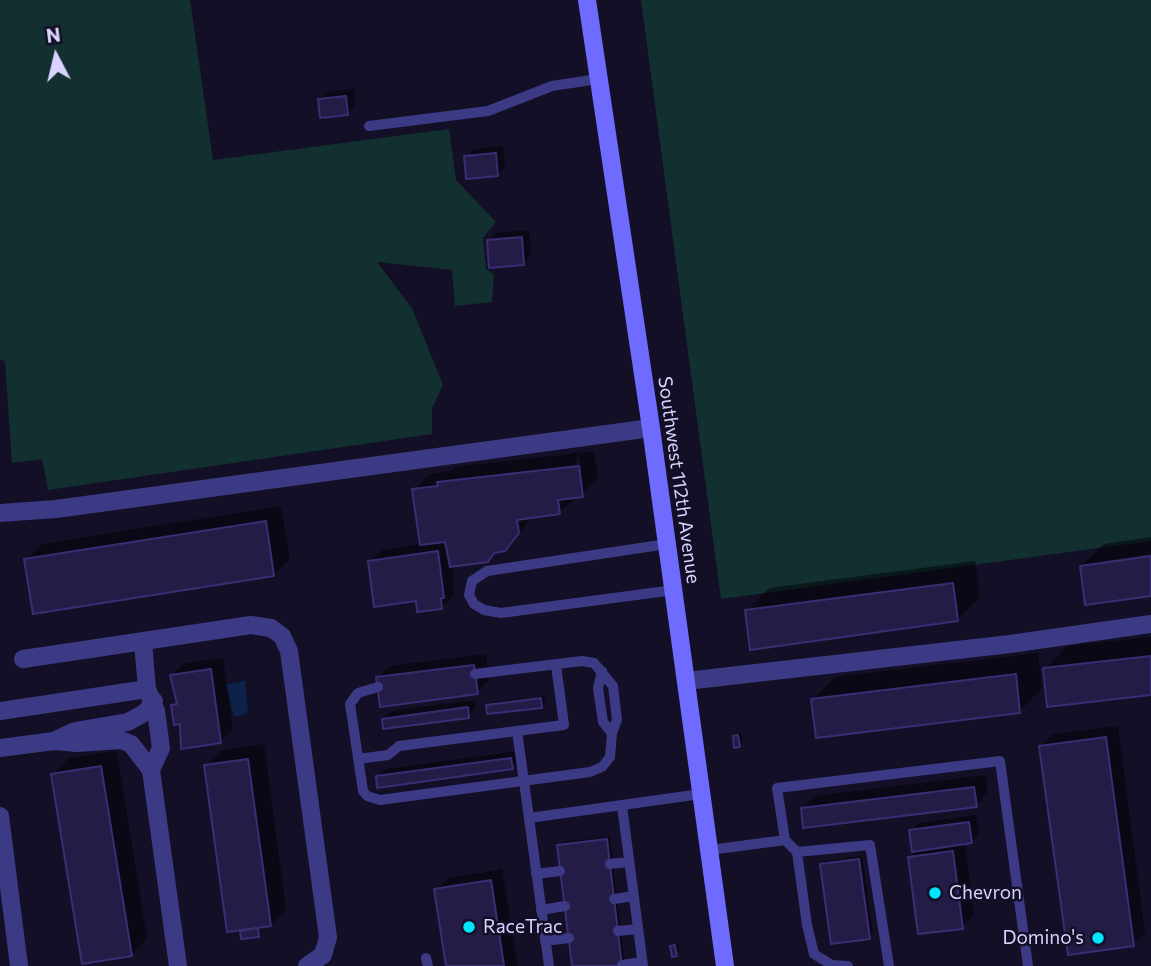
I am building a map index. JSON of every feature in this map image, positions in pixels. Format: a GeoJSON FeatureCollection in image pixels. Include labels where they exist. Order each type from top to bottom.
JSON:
{"type":"FeatureCollection","features":[{"type":"Feature","properties":{"kind":"main road","name":"Southwest 112th Avenue"},"geometry":{"type":"LineString","coordinates":[[587,0],[651,428],[725,966]]}},
{"type":"Feature","properties":{"kind":"street"},"geometry":{"type":"LineString","coordinates":[[0,513],[56,509],[651,428]]}},
{"type":"Feature","properties":{"kind":"street"},"geometry":{"type":"LineString","coordinates":[[686,681],[1010,644],[1151,624]]}},
{"type":"Feature","properties":{"kind":"street"},"geometry":{"type":"LineString","coordinates":[[23,659],[258,625],[277,631],[288,646],[328,937],[323,954],[307,966]]}},
{"type":"Feature","properties":{"kind":"street"},"geometry":{"type":"LineString","coordinates":[[143,642],[161,748],[151,770]]}},
{"type":"Feature","properties":{"kind":"street"},"geometry":{"type":"LineString","coordinates":[[0,711],[151,695]]}},
{"type":"Feature","properties":{"kind":"street"},"geometry":{"type":"LineString","coordinates":[[54,741],[75,731],[128,722],[146,712],[151,695]]}},
{"type":"Feature","properties":{"kind":"street"},"geometry":{"type":"LineString","coordinates":[[0,748],[54,741],[127,741],[151,770],[178,966]]}},
{"type":"Feature","properties":{"kind":"street"},"geometry":{"type":"LineString","coordinates":[[0,816],[19,966]]}},
{"type":"Feature","properties":{"kind":"lane"},"geometry":{"type":"LineString","coordinates":[[369,126],[488,111],[552,86],[598,79]]}},
{"type":"Feature","properties":{"kind":"lane"},"geometry":{"type":"LineString","coordinates":[[667,544],[487,571],[472,581],[469,595],[474,604],[484,610],[501,613],[674,590]]}},
{"type":"Feature","properties":{"kind":"lane"},"geometry":{"type":"LineString","coordinates":[[377,687],[358,693],[350,705],[363,790],[367,796],[380,800],[590,772],[602,767],[610,757],[612,733],[603,722],[598,688],[602,671],[594,663],[582,661],[475,674]]}},
{"type":"Feature","properties":{"kind":"lane"},"geometry":{"type":"LineString","coordinates":[[358,759],[387,755],[399,746],[564,725],[556,664]]}},
{"type":"Feature","properties":{"kind":"lane"},"geometry":{"type":"LineString","coordinates":[[517,731],[548,966]]}},
{"type":"Feature","properties":{"kind":"lane"},"geometry":{"type":"LineString","coordinates":[[848,966],[832,965],[814,954],[807,925],[797,852],[785,840],[777,788],[1000,761],[1028,966]]}},
{"type":"Feature","properties":{"kind":"lane"},"geometry":{"type":"LineString","coordinates":[[528,818],[701,794]]}},
{"type":"Feature","properties":{"kind":"lane"},"geometry":{"type":"LineString","coordinates":[[622,806],[643,964],[622,965]]}},
{"type":"Feature","properties":{"kind":"lane"},"geometry":{"type":"LineString","coordinates":[[710,850],[785,840]]}},
{"type":"Feature","properties":{"kind":"lane"},"geometry":{"type":"LineString","coordinates":[[797,852],[870,845],[889,966]]}},
{"type":"Feature","properties":{"kind":"lane"},"geometry":{"type":"LineString","coordinates":[[610,864],[629,862]]}},
{"type":"Feature","properties":{"kind":"lane"},"geometry":{"type":"LineString","coordinates":[[536,874],[560,871]]}},
{"type":"Feature","properties":{"kind":"lane"},"geometry":{"type":"LineString","coordinates":[[614,899],[634,897]]}},
{"type":"Feature","properties":{"kind":"lane"},"geometry":{"type":"LineString","coordinates":[[541,910],[565,906]]}},
{"type":"Feature","properties":{"kind":"lane"},"geometry":{"type":"LineString","coordinates":[[618,931],[638,929]]}},
{"type":"Feature","properties":{"kind":"lane"},"geometry":{"type":"LineString","coordinates":[[545,941],[569,938]]}},
{"type":"Feature","properties":{"kind":"green space"},"geometry":{"type":"Polygon","coordinates":[[[0,0],[190,0],[213,160],[449,129],[456,180],[496,222],[483,238],[486,269],[494,274],[492,302],[455,306],[452,270],[377,262],[412,308],[443,385],[432,408],[432,434],[48,490],[42,459],[12,463],[5,361],[0,360],[0,0]]]}},
{"type":"Feature","properties":{"kind":"green space"},"geometry":{"type":"Polygon","coordinates":[[[641,0],[1151,0],[1151,541],[721,599],[641,0]]]}},
{"type":"Feature","properties":{"kind":"water"},"geometry":{"type":"Polygon","coordinates":[[[245,681],[248,713],[234,717],[226,684],[245,681]]]}},
{"type":"Feature","properties":{"kind":"building"},"geometry":{"type":"Polygon","coordinates":[[[346,96],[348,115],[320,118],[318,99],[346,96]]]}},
{"type":"Feature","properties":{"kind":"building"},"geometry":{"type":"Polygon","coordinates":[[[496,153],[498,176],[466,179],[464,156],[496,153]]]}},
{"type":"Feature","properties":{"kind":"building"},"geometry":{"type":"Polygon","coordinates":[[[522,237],[524,265],[489,268],[487,240],[522,237]]]}},
{"type":"Feature","properties":{"kind":"building"},"geometry":{"type":"Polygon","coordinates":[[[579,466],[583,497],[558,500],[560,514],[517,520],[519,533],[505,551],[494,553],[488,562],[450,567],[445,542],[420,545],[412,489],[438,486],[437,482],[579,466]]]}},
{"type":"Feature","properties":{"kind":"building"},"geometry":{"type":"Polygon","coordinates":[[[266,521],[274,576],[33,614],[24,559],[266,521]]]}},
{"type":"Feature","properties":{"kind":"building"},"geometry":{"type":"Polygon","coordinates":[[[438,551],[444,598],[441,598],[442,609],[417,612],[416,601],[374,607],[368,561],[438,551]]]}},
{"type":"Feature","properties":{"kind":"building"},"geometry":{"type":"Polygon","coordinates":[[[1151,556],[1151,596],[1085,605],[1080,566],[1151,556]]]}},
{"type":"Feature","properties":{"kind":"building"},"geometry":{"type":"Polygon","coordinates":[[[953,583],[958,621],[750,650],[745,610],[953,583]]]}},
{"type":"Feature","properties":{"kind":"building"},"geometry":{"type":"Polygon","coordinates":[[[1151,656],[1151,695],[1047,707],[1043,668],[1151,656]]]}},
{"type":"Feature","properties":{"kind":"building"},"geometry":{"type":"Polygon","coordinates":[[[474,665],[478,694],[380,707],[376,677],[474,665]]]}},
{"type":"Feature","properties":{"kind":"building"},"geometry":{"type":"Polygon","coordinates":[[[211,669],[221,743],[181,749],[180,724],[174,725],[171,705],[177,704],[170,675],[211,669]]]}},
{"type":"Feature","properties":{"kind":"building"},"geometry":{"type":"Polygon","coordinates":[[[1016,674],[1020,713],[816,738],[811,699],[1016,674]]]}},
{"type":"Feature","properties":{"kind":"building"},"geometry":{"type":"Polygon","coordinates":[[[541,698],[542,708],[487,714],[486,705],[541,698]]]}},
{"type":"Feature","properties":{"kind":"building"},"geometry":{"type":"Polygon","coordinates":[[[468,707],[469,718],[383,729],[382,719],[468,707]]]}},
{"type":"Feature","properties":{"kind":"building"},"geometry":{"type":"Polygon","coordinates":[[[738,735],[740,747],[734,748],[733,736],[738,735]]]}},
{"type":"Feature","properties":{"kind":"building"},"geometry":{"type":"Polygon","coordinates":[[[1106,737],[1134,946],[1068,955],[1039,746],[1106,737]]]}},
{"type":"Feature","properties":{"kind":"building"},"geometry":{"type":"Polygon","coordinates":[[[511,758],[513,769],[377,788],[376,776],[511,758]]]}},
{"type":"Feature","properties":{"kind":"building"},"geometry":{"type":"Polygon","coordinates":[[[248,759],[271,926],[227,932],[204,765],[248,759]]]}},
{"type":"Feature","properties":{"kind":"building"},"geometry":{"type":"Polygon","coordinates":[[[101,766],[132,956],[82,964],[51,774],[101,766]]]}},
{"type":"Feature","properties":{"kind":"building"},"geometry":{"type":"Polygon","coordinates":[[[974,787],[977,807],[803,828],[801,808],[974,787]]]}},
{"type":"Feature","properties":{"kind":"building"},"geometry":{"type":"Polygon","coordinates":[[[969,822],[972,843],[912,852],[909,830],[969,822]]]}},
{"type":"Feature","properties":{"kind":"building","name":"RaceTrac"},"geometry":{"type":"Polygon","coordinates":[[[607,839],[622,966],[572,966],[557,845],[607,839]]]}},
{"type":"Feature","properties":{"kind":"building","name":"Chevron"},"geometry":{"type":"Polygon","coordinates":[[[953,851],[963,929],[918,934],[908,857],[953,851]]]}},
{"type":"Feature","properties":{"kind":"building"},"geometry":{"type":"Polygon","coordinates":[[[859,859],[870,939],[831,944],[820,864],[859,859]]]}},
{"type":"Feature","properties":{"kind":"building","name":"RaceTrac"},"geometry":{"type":"Polygon","coordinates":[[[491,880],[504,966],[446,966],[434,889],[491,880]]]}},
{"type":"Feature","properties":{"kind":"building"},"geometry":{"type":"Polygon","coordinates":[[[258,928],[259,937],[241,939],[240,931],[258,928]]]}},
{"type":"Feature","properties":{"kind":"building"},"geometry":{"type":"Polygon","coordinates":[[[675,945],[677,956],[672,957],[670,946],[675,945]]]}},
{"type":"Feature","properties":{"kind":"place","name":"Chevron"},"geometry":{"type":"Point","coordinates":[935,893]}},
{"type":"Feature","properties":{"kind":"place","name":"RaceTrac"},"geometry":{"type":"Point","coordinates":[469,927]}},
{"type":"Feature","properties":{"kind":"place","name":"Domino's"},"geometry":{"type":"Point","coordinates":[1098,938]}}]}
